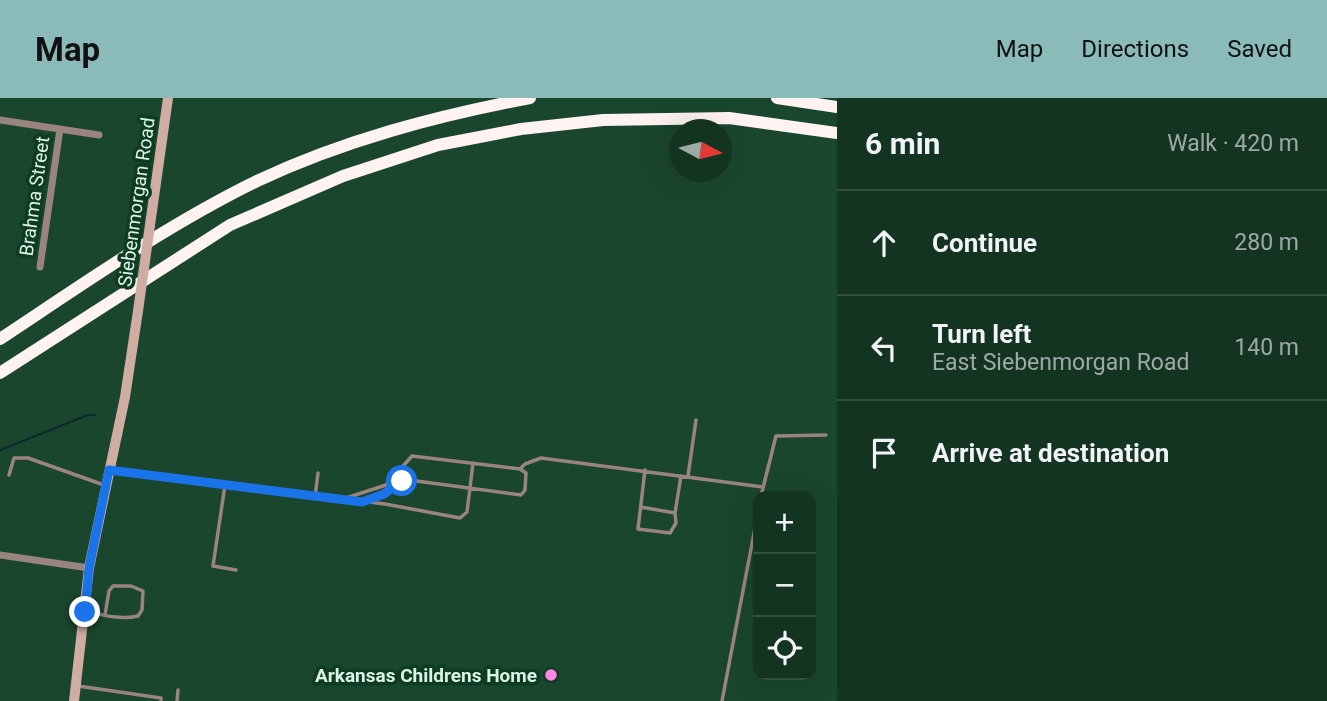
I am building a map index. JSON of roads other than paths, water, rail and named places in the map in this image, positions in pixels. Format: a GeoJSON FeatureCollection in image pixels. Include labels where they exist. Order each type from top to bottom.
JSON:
{"type":"FeatureCollection","features":[{"type":"Feature","properties":{"kind":"highway"},"geometry":{"type":"LineString","coordinates":[[0,339],[167,232],[259,180],[405,125],[530,98]]}},
{"type":"Feature","properties":{"kind":"highway"},"geometry":{"type":"LineString","coordinates":[[777,98],[837,107]]}},
{"type":"Feature","properties":{"kind":"highway"},"geometry":{"type":"LineString","coordinates":[[0,373],[230,225],[343,176],[438,145],[521,129],[603,120],[729,118],[837,133]]}},
{"type":"Feature","properties":{"kind":"street","name":"Siebenmorgan Road"},"geometry":{"type":"LineString","coordinates":[[74,701],[89,568],[138,311],[167,98]]}},
{"type":"Feature","properties":{"kind":"street"},"geometry":{"type":"LineString","coordinates":[[0,120],[99,135]]}},
{"type":"Feature","properties":{"kind":"street","name":"Brahma Street"},"geometry":{"type":"LineString","coordinates":[[40,267],[60,129]]}},
{"type":"Feature","properties":{"kind":"street"},"geometry":{"type":"LineString","coordinates":[[0,555],[89,568]]}},
{"type":"Feature","properties":{"kind":"lane"},"geometry":{"type":"LineString","coordinates":[[688,476],[696,420]]}},
{"type":"Feature","properties":{"kind":"lane"},"geometry":{"type":"LineString","coordinates":[[762,491],[776,436],[826,435]]}},
{"type":"Feature","properties":{"kind":"lane"},"geometry":{"type":"LineString","coordinates":[[337,500],[381,488],[404,463],[415,456],[520,469],[526,475],[522,494],[402,481],[384,494],[362,502]]}},
{"type":"Feature","properties":{"kind":"lane"},"geometry":{"type":"LineString","coordinates":[[9,475],[15,458],[28,458],[106,486]]}},
{"type":"Feature","properties":{"kind":"lane"},"geometry":{"type":"LineString","coordinates":[[520,469],[525,464],[541,458],[763,487]]}},
{"type":"Feature","properties":{"kind":"lane"},"geometry":{"type":"LineString","coordinates":[[402,481],[404,463]]}},
{"type":"Feature","properties":{"kind":"lane"},"geometry":{"type":"LineString","coordinates":[[109,470],[362,502],[462,518],[467,512],[473,463]]}},
{"type":"Feature","properties":{"kind":"lane"},"geometry":{"type":"LineString","coordinates":[[645,470],[638,529],[670,533],[676,523],[681,476]]}},
{"type":"Feature","properties":{"kind":"lane"},"geometry":{"type":"LineString","coordinates":[[315,497],[318,473]]}},
{"type":"Feature","properties":{"kind":"lane"},"geometry":{"type":"LineString","coordinates":[[225,485],[214,566],[236,570]]}},
{"type":"Feature","properties":{"kind":"lane"},"geometry":{"type":"LineString","coordinates":[[641,507],[675,513]]}},
{"type":"Feature","properties":{"kind":"lane"},"geometry":{"type":"LineString","coordinates":[[722,701],[753,538]]}},
{"type":"Feature","properties":{"kind":"lane"},"geometry":{"type":"LineString","coordinates":[[85,612],[105,615],[138,616],[142,610],[143,591],[131,586],[113,586],[109,591],[105,615]]}},
{"type":"Feature","properties":{"kind":"lane"},"geometry":{"type":"LineString","coordinates":[[76,686],[161,698],[160,701]]}},
{"type":"Feature","properties":{"kind":"lane"},"geometry":{"type":"LineString","coordinates":[[177,701],[178,690]]}},
{"type":"Feature","properties":{"kind":"waterway"},"geometry":{"type":"LineString","coordinates":[[0,450],[88,415],[95,415]]}},
{"type":"Feature","properties":{"kind":"place","name":"Arkansas Childrens Home"},"geometry":{"type":"Point","coordinates":[551,675]}}]}
